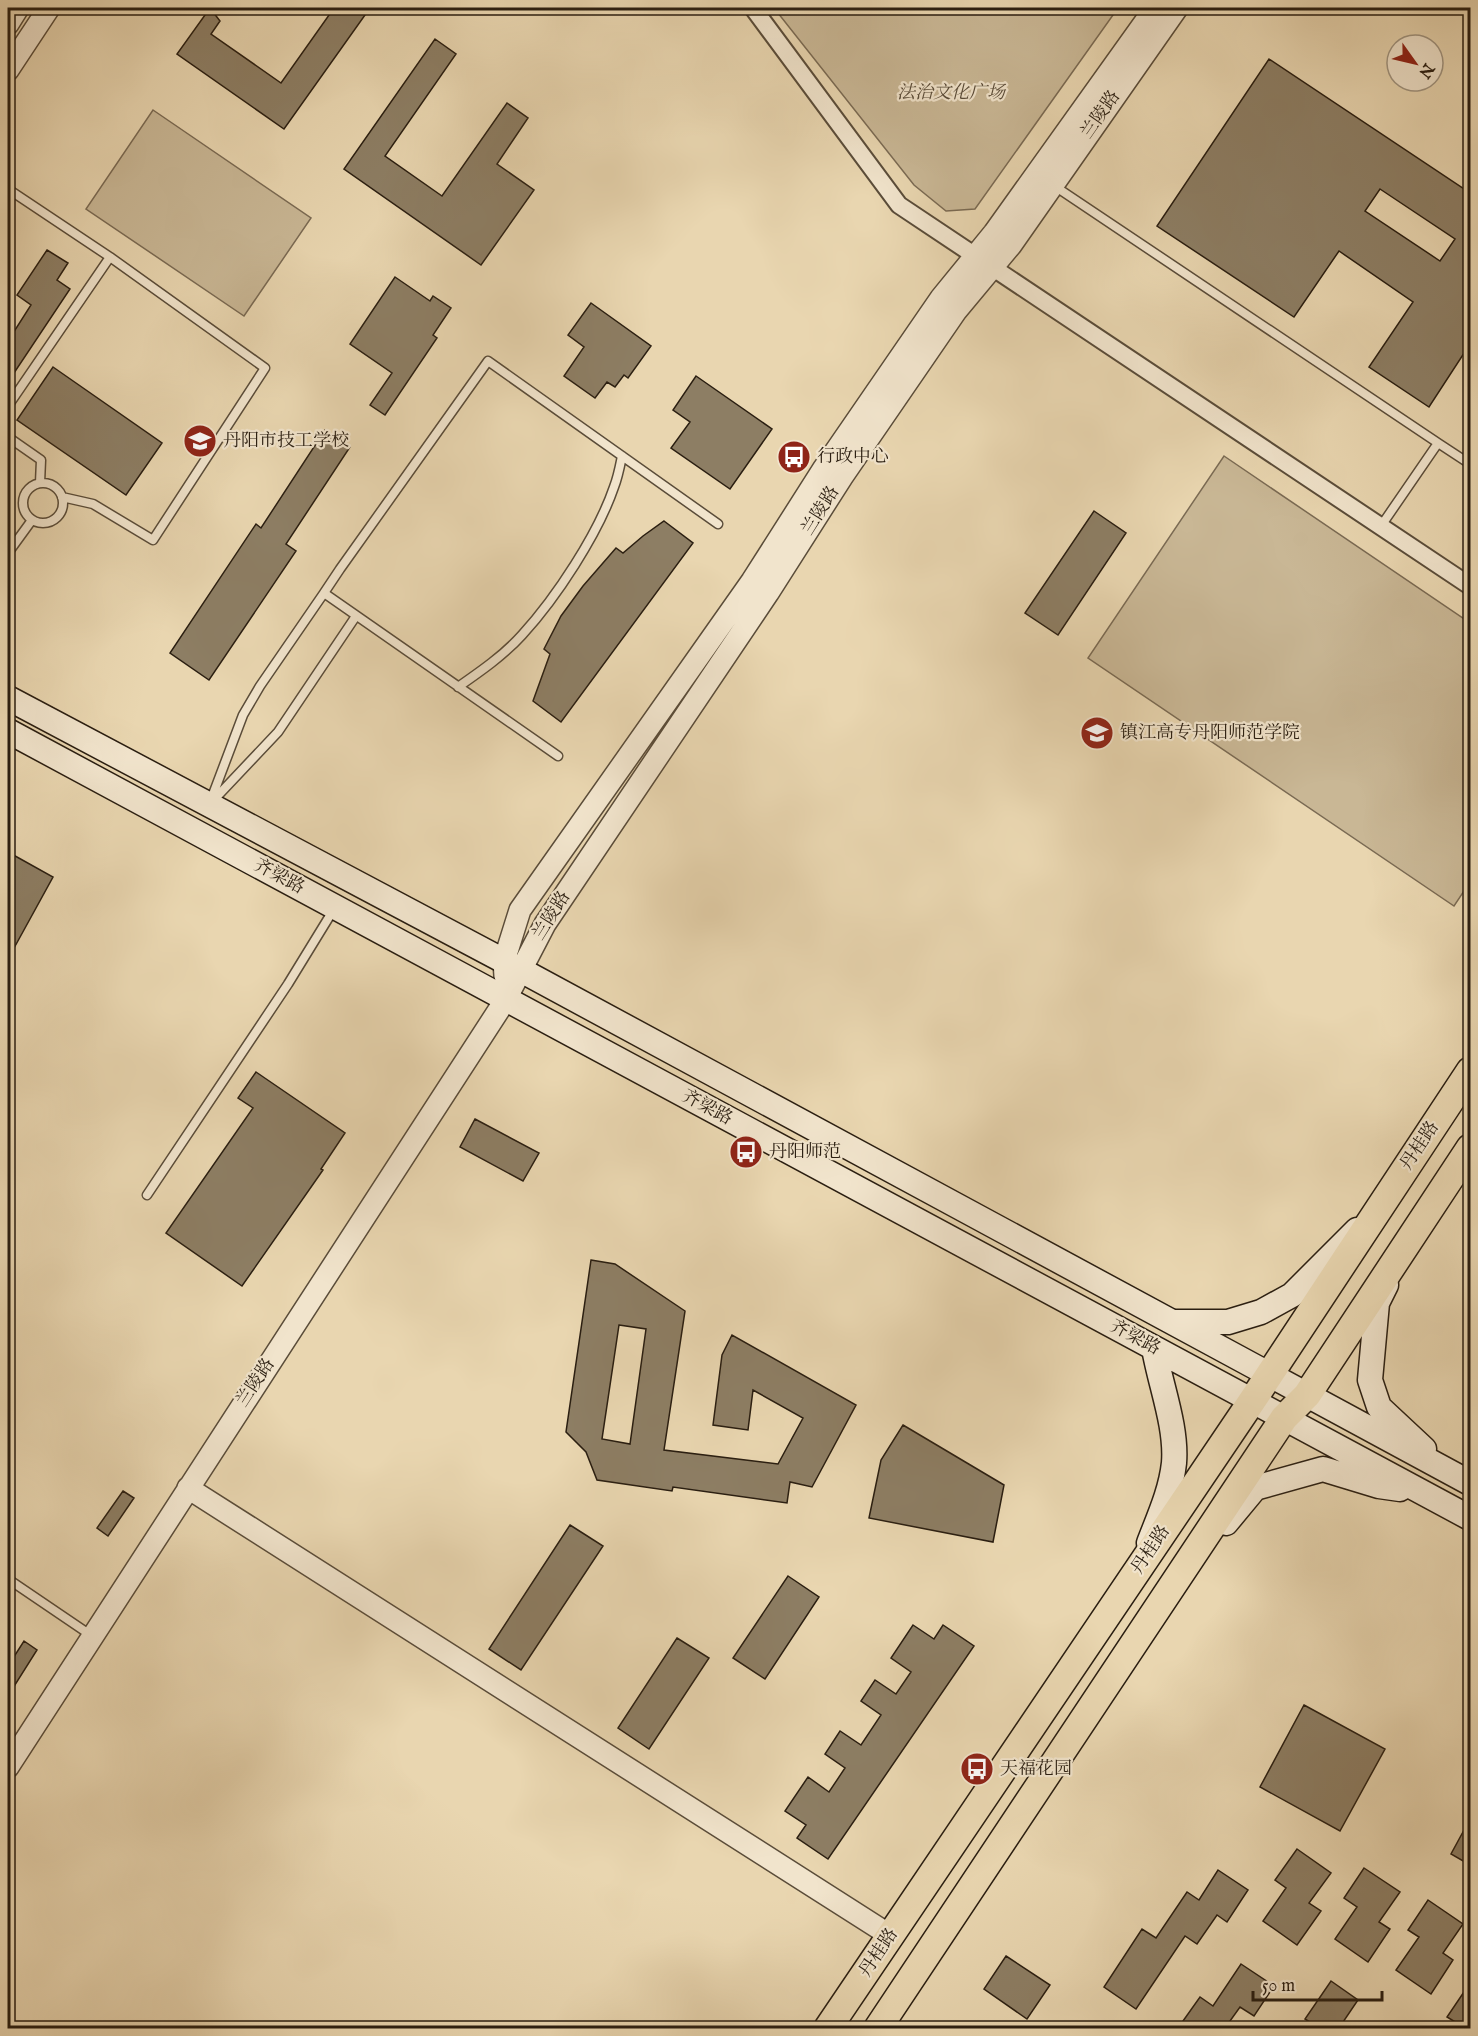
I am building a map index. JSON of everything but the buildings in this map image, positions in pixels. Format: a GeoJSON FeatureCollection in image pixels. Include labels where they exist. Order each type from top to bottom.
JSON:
{"type":"FeatureCollection","features":[{"type":"Feature","properties":{"kind":"main road","name":"齐梁路"},"geometry":{"type":"LineString","coordinates":[[8,698],[1470,1483]]}},
{"type":"Feature","properties":{"kind":"main road","name":"齐梁路"},"geometry":{"type":"LineString","coordinates":[[8,731],[1470,1518]]}},
{"type":"Feature","properties":{"kind":"main road","name":"丹桂路"},"geometry":{"type":"LineString","coordinates":[[828,2028],[1252,1401],[1470,1071]]}},
{"type":"Feature","properties":{"kind":"main road","name":"丹桂路"},"geometry":{"type":"LineString","coordinates":[[878,2028],[1284,1418],[1307,1395],[1470,1148]]}},
{"type":"Feature","properties":{"kind":"main road"},"geometry":{"type":"LineString","coordinates":[[1173,1322],[1228,1322],[1261,1312],[1292,1295],[1376,1212]]}},
{"type":"Feature","properties":{"kind":"main road"},"geometry":{"type":"LineString","coordinates":[[1404,1248],[1377,1303],[1370,1380],[1380,1407],[1445,1470]]}},
{"type":"Feature","properties":{"kind":"main road"},"geometry":{"type":"LineString","coordinates":[[1139,1568],[1165,1501],[1174,1462],[1171,1419],[1154,1348]]}},
{"type":"Feature","properties":{"kind":"main road"},"geometry":{"type":"LineString","coordinates":[[1172,1587],[1255,1488],[1323,1468],[1379,1486],[1424,1493]]}},
{"type":"Feature","properties":{"kind":"street"},"geometry":{"type":"LineString","coordinates":[[8,24],[18,8]]}},
{"type":"Feature","properties":{"kind":"street"},"geometry":{"type":"LineString","coordinates":[[8,70],[49,8]]}},
{"type":"Feature","properties":{"kind":"street"},"geometry":{"type":"LineString","coordinates":[[753,8],[899,205],[1470,586]]}},
{"type":"Feature","properties":{"kind":"street","name":"兰陵路"},"geometry":{"type":"LineString","coordinates":[[512,967],[545,924],[762,603],[842,477],[956,311],[984,261],[994,233],[1155,8]]}},
{"type":"Feature","properties":{"kind":"street","name":"兰陵路"},"geometry":{"type":"LineString","coordinates":[[8,1767],[506,999],[520,910],[752,581],[824,468],[941,297],[984,261],[1011,245],[1177,8]]}},
{"type":"Feature","properties":{"kind":"street"},"geometry":{"type":"LineString","coordinates":[[188,1488],[891,1936]]}},
{"type":"Feature","properties":{"kind":"lane"},"geometry":{"type":"LineString","coordinates":[[1053,185],[1470,464]]}},
{"type":"Feature","properties":{"kind":"lane"},"geometry":{"type":"LineString","coordinates":[[8,189],[111,257],[265,368],[153,540],[93,504],[62,497]]}},
{"type":"Feature","properties":{"kind":"lane"},"geometry":{"type":"LineString","coordinates":[[8,406],[111,257]]}},
{"type":"Feature","properties":{"kind":"lane"},"geometry":{"type":"LineString","coordinates":[[209,805],[243,715],[260,686],[488,361],[718,524]]}},
{"type":"Feature","properties":{"kind":"lane"},"geometry":{"type":"LineString","coordinates":[[8,437],[41,460],[40,483]]}},
{"type":"Feature","properties":{"kind":"lane"},"geometry":{"type":"LineString","coordinates":[[1381,526],[1438,443]]}},
{"type":"Feature","properties":{"kind":"lane"},"geometry":{"type":"LineString","coordinates":[[458,687],[491,664],[514,642],[546,605],[578,559],[597,525],[615,487],[622,456]]}},
{"type":"Feature","properties":{"kind":"lane"},"geometry":{"type":"LineString","coordinates":[[40,483],[49,484],[58,489],[62,497],[63,507],[58,516],[51,521],[41,523],[32,520],[25,513],[22,504],[25,494],[31,487],[40,483]]}},
{"type":"Feature","properties":{"kind":"lane"},"geometry":{"type":"LineString","coordinates":[[8,553],[32,520]]}},
{"type":"Feature","properties":{"kind":"lane"},"geometry":{"type":"LineString","coordinates":[[324,593],[558,756]]}},
{"type":"Feature","properties":{"kind":"lane"},"geometry":{"type":"LineString","coordinates":[[209,805],[278,732],[356,616]]}},
{"type":"Feature","properties":{"kind":"lane"},"geometry":{"type":"LineString","coordinates":[[147,1195],[288,984],[335,907]]}},
{"type":"Feature","properties":{"kind":"lane"},"geometry":{"type":"LineString","coordinates":[[8,1579],[92,1636]]}},
{"type":"Feature","properties":{"kind":"green space","name":"法治文化广场"},"geometry":{"type":"Polygon","coordinates":[[[774,8],[1118,8],[975,209],[946,211],[914,185],[774,8]]]}},
{"type":"Feature","properties":{"kind":"green space"},"geometry":{"type":"Polygon","coordinates":[[[153,110],[311,218],[244,316],[86,209],[153,110]]]}},
{"type":"Feature","properties":{"kind":"green space"},"geometry":{"type":"Polygon","coordinates":[[[1224,456],[1470,623],[1470,882],[1454,906],[1088,658],[1224,456]]]}},
{"type":"Feature","properties":{"kind":"place","name":"丹阳市技工学校"},"geometry":{"type":"Point","coordinates":[200,441]}},
{"type":"Feature","properties":{"kind":"place","name":"行政中心"},"geometry":{"type":"Point","coordinates":[794,457]}},
{"type":"Feature","properties":{"kind":"place","name":"镇江高专丹阳师范学院"},"geometry":{"type":"Point","coordinates":[1097,733]}},
{"type":"Feature","properties":{"kind":"place","name":"丹阳师范"},"geometry":{"type":"Point","coordinates":[746,1152]}},
{"type":"Feature","properties":{"kind":"place","name":"天福花园"},"geometry":{"type":"Point","coordinates":[977,1769]}}]}
